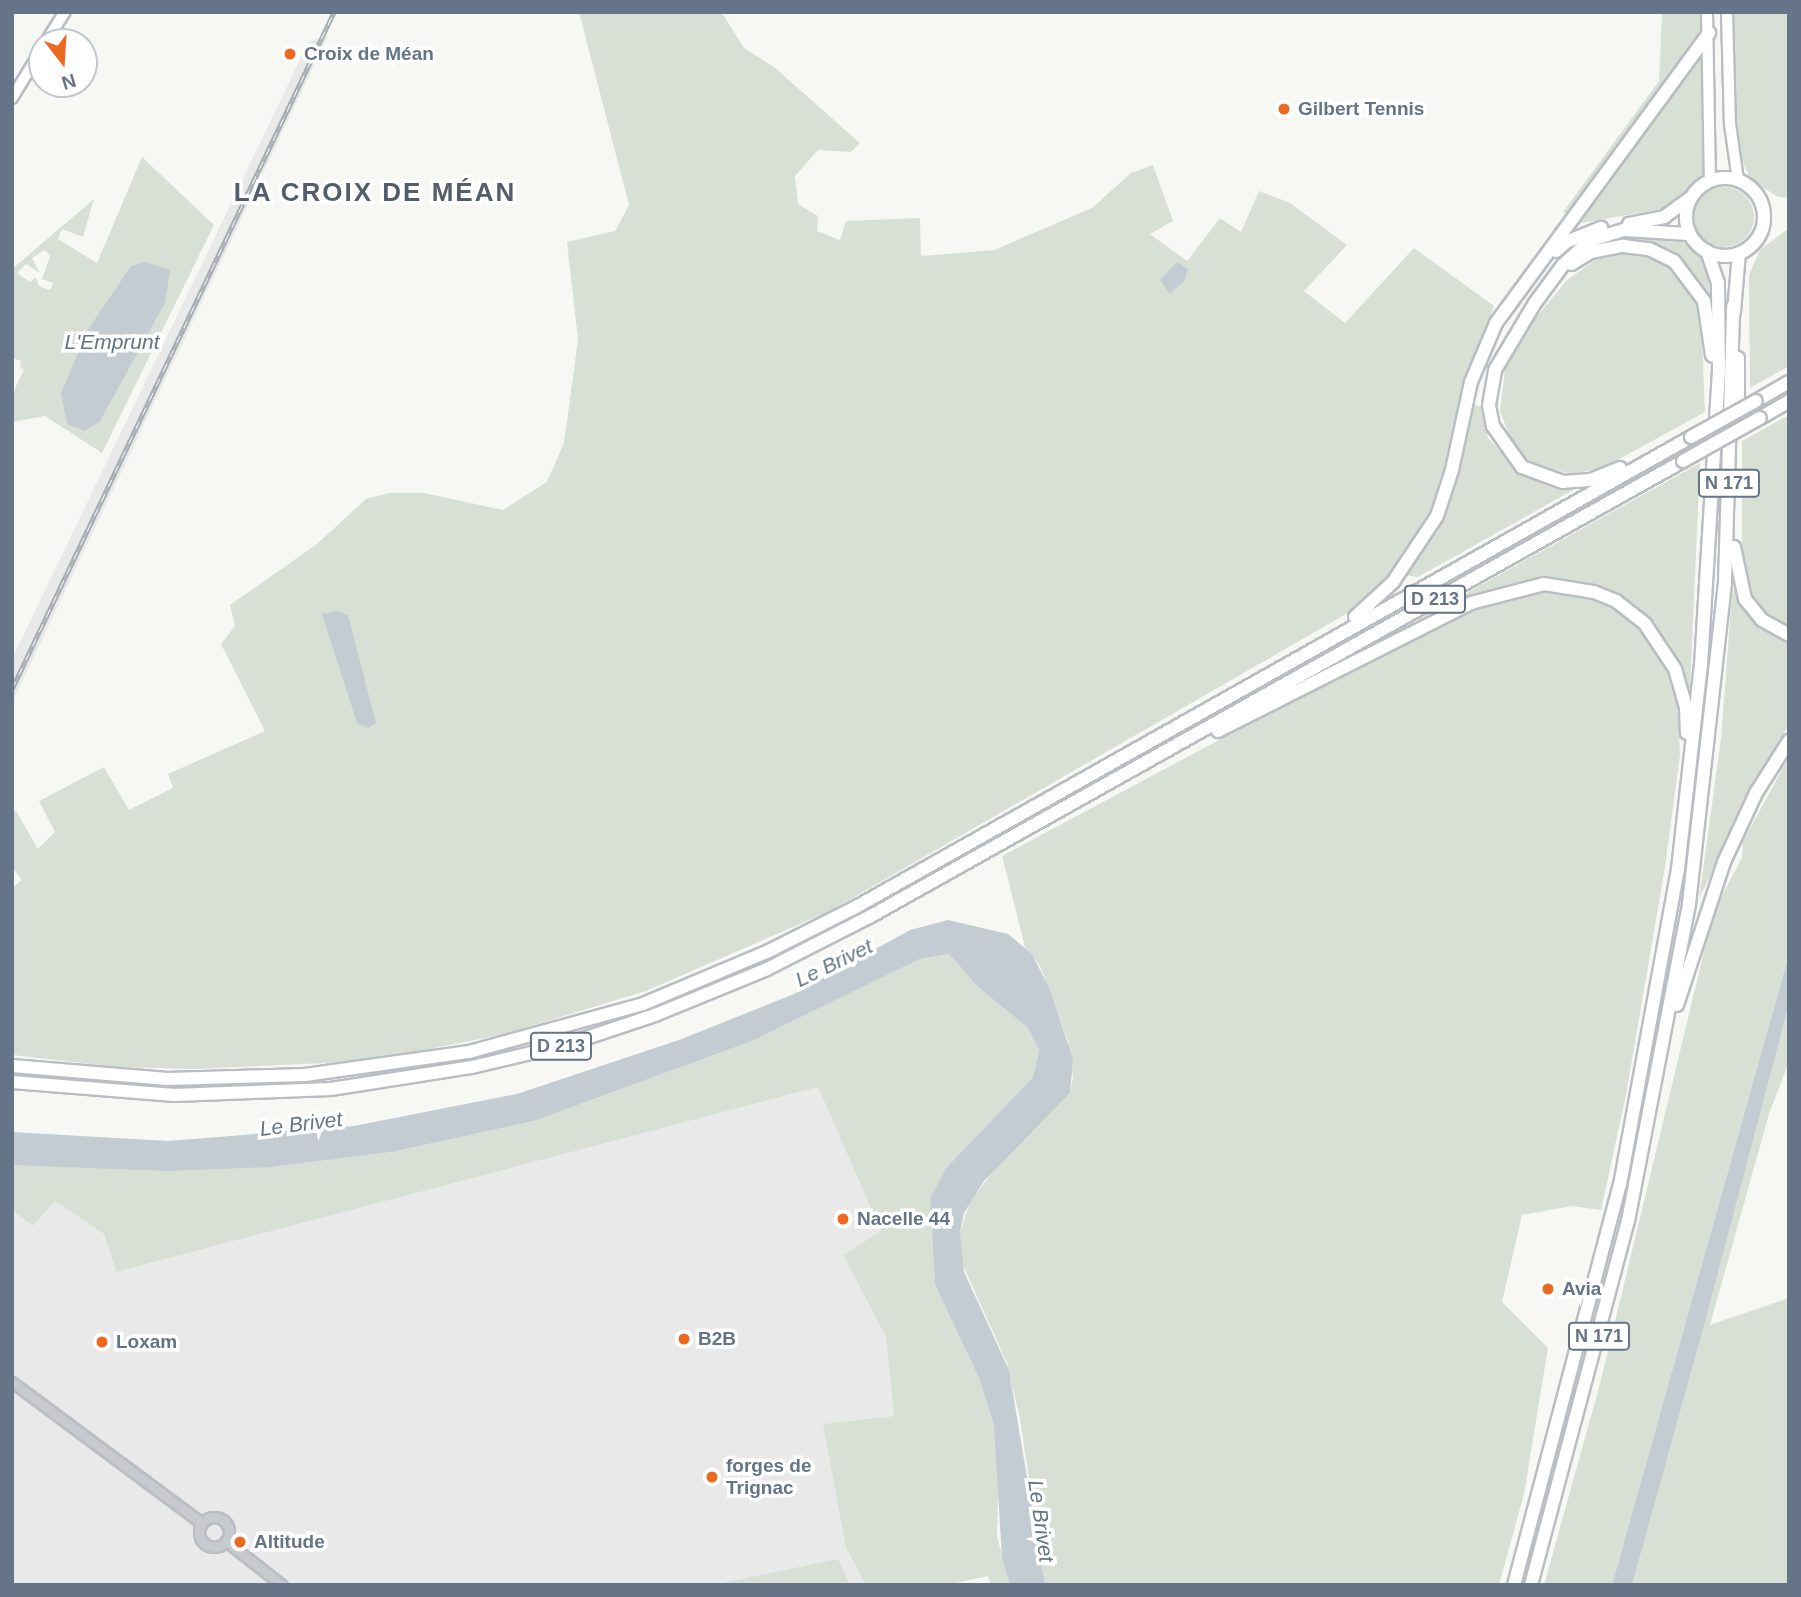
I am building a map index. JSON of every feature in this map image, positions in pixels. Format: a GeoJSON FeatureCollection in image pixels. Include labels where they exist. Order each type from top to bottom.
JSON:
{"type":"FeatureCollection","features":[{"type":"Feature","properties":{"kind":"highway"},"geometry":{"type":"LineString","coordinates":[[1314,649],[1322,637],[1371,607],[1393,582],[1437,516],[1478,362],[1496,323],[1709,33]]}},
{"type":"Feature","properties":{"kind":"highway"},"geometry":{"type":"LineString","coordinates":[[1532,272],[1566,242],[1586,232],[1664,217],[1693,194],[1710,181],[1738,180],[1759,197],[1764,217],[1757,238],[1738,253],[1707,251],[1690,234],[1686,214],[1693,194]]}},
{"type":"Feature","properties":{"kind":"highway"},"geometry":{"type":"LineString","coordinates":[[1672,447],[1652,451],[1601,477],[1563,482],[1522,467],[1497,437],[1489,405],[1495,370],[1522,321],[1563,265],[1601,234],[1641,229],[1690,234]]}},
{"type":"Feature","properties":{"kind":"highway"},"geometry":{"type":"LineString","coordinates":[[1563,265],[1603,248],[1623,246],[1661,253],[1682,269],[1707,310],[1716,404]]}},
{"type":"Feature","properties":{"kind":"highway","name":"N 171"},"geometry":{"type":"LineString","coordinates":[[1514,1585],[1588,1317],[1633,1126],[1671,914],[1690,765],[1709,561],[1718,283],[1707,251]]}},
{"type":"Feature","properties":{"kind":"highway","name":"N 171"},"geometry":{"type":"LineString","coordinates":[[1531,1585],[1625,1233],[1670,1014],[1699,828],[1725,582],[1733,306],[1738,253]]}},
{"type":"Feature","properties":{"kind":"highway"},"geometry":{"type":"LineString","coordinates":[[1733,306],[1740,383],[1734,519],[1737,576],[1754,612],[1789,635]]}},
{"type":"Feature","properties":{"kind":"highway","name":"D 213"},"geometry":{"type":"LineString","coordinates":[[12,1066],[167,1079],[305,1075],[469,1052],[605,1016],[706,979],[799,936],[1789,382]]}},
{"type":"Feature","properties":{"kind":"highway","name":"D 213"},"geometry":{"type":"LineString","coordinates":[[12,1082],[174,1096],[299,1091],[418,1077],[565,1045],[689,1002],[803,951],[1789,401]]}},
{"type":"Feature","properties":{"kind":"highway"},"geometry":{"type":"LineString","coordinates":[[1188,738],[1204,737],[1471,603],[1515,589],[1554,585],[1594,592],[1616,601],[1654,633],[1683,693],[1688,721],[1685,750],[1690,765]]}},
{"type":"Feature","properties":{"kind":"highway"},"geometry":{"type":"LineString","coordinates":[[1670,1014],[1680,1001],[1697,936],[1724,862],[1756,793],[1789,741]]}},
{"type":"Feature","properties":{"kind":"main road"},"geometry":{"type":"LineString","coordinates":[[55,28],[65,12]]}},
{"type":"Feature","properties":{"kind":"main road"},"geometry":{"type":"LineString","coordinates":[[1707,12],[1710,181]]}},
{"type":"Feature","properties":{"kind":"main road"},"geometry":{"type":"LineString","coordinates":[[1727,12],[1730,124],[1738,180]]}},
{"type":"Feature","properties":{"kind":"main road"},"geometry":{"type":"LineString","coordinates":[[12,99],[28,72]]}},
{"type":"Feature","properties":{"kind":"street"},"geometry":{"type":"LineString","coordinates":[[12,1382],[202,1524]]}},
{"type":"Feature","properties":{"kind":"street"},"geometry":{"type":"LineString","coordinates":[[209,1518],[223,1520],[229,1532],[226,1541],[215,1548],[204,1544],[199,1532],[202,1524],[209,1518]]}},
{"type":"Feature","properties":{"kind":"street"},"geometry":{"type":"LineString","coordinates":[[226,1541],[282,1585]]}},
{"type":"Feature","properties":{"kind":"shaded area"},"geometry":{"type":"Polygon","coordinates":[[[579,12],[719,12],[724,16],[744,48],[774,67],[860,143],[851,152],[818,150],[795,176],[798,204],[818,216],[817,231],[840,240],[846,221],[920,218],[921,256],[994,250],[1092,208],[1131,173],[1153,165],[1173,221],[1150,234],[1187,261],[1220,218],[1241,232],[1259,191],[1290,203],[1347,245],[1304,291],[1345,323],[1414,248],[1494,306],[1461,401],[1483,407],[1488,438],[1524,477],[1573,490],[1418,577],[1405,575],[1360,606],[830,911],[646,991],[505,1034],[369,1061],[194,1069],[117,1067],[12,1055],[12,888],[22,880],[12,867],[12,812],[16,811],[38,849],[55,832],[39,801],[104,767],[129,810],[173,788],[168,774],[265,731],[221,644],[235,626],[230,605],[317,544],[366,499],[389,493],[424,493],[503,510],[547,482],[564,443],[578,340],[567,242],[615,231],[629,205],[579,12]]]}},
{"type":"Feature","properties":{"kind":"shaded area"},"geometry":{"type":"Polygon","coordinates":[[[1662,12],[1701,12],[1705,171],[1673,207],[1582,223],[1563,212],[1659,81],[1662,12]]]}},
{"type":"Feature","properties":{"kind":"shaded area"},"geometry":{"type":"Polygon","coordinates":[[[1731,12],[1789,12],[1789,198],[1778,197],[1751,180],[1739,154],[1731,12]]]}},
{"type":"Feature","properties":{"kind":"shaded area"},"geometry":{"type":"Polygon","coordinates":[[[328,36],[12,703],[12,659],[309,41],[328,36]]]}},
{"type":"Feature","properties":{"kind":"shaded area"},"geometry":{"type":"Polygon","coordinates":[[[142,157],[214,225],[102,453],[45,416],[12,422],[12,395],[24,369],[20,368],[21,361],[12,358],[12,269],[94,199],[83,237],[62,229],[58,239],[97,263],[142,157]],[[45,250],[32,258],[40,273],[26,264],[17,273],[30,282],[36,277],[39,286],[50,290],[53,283],[42,279],[50,256],[45,250]]]}},
{"type":"Feature","properties":{"kind":"shaded area"},"geometry":{"type":"Polygon","coordinates":[[[1718,187],[1730,187],[1749,200],[1754,217],[1752,229],[1741,242],[1730,247],[1718,247],[1699,234],[1694,223],[1694,211],[1707,192],[1718,187]]]}},
{"type":"Feature","properties":{"kind":"shaded area"},"geometry":{"type":"Polygon","coordinates":[[[1789,228],[1789,366],[1750,388],[1749,275],[1760,250],[1789,228]]]}},
{"type":"Feature","properties":{"kind":"shaded area"},"geometry":{"type":"Polygon","coordinates":[[[1658,234],[1683,242],[1700,256],[1708,267],[1710,297],[1677,255],[1643,241],[1611,237],[1658,234]]]}},
{"type":"Feature","properties":{"kind":"shaded area"},"geometry":{"type":"Polygon","coordinates":[[[1617,253],[1644,255],[1668,266],[1690,290],[1701,313],[1705,412],[1603,468],[1573,474],[1546,468],[1527,459],[1511,440],[1500,411],[1505,370],[1525,331],[1567,280],[1595,260],[1617,253]]]}},
{"type":"Feature","properties":{"kind":"shaded area"},"geometry":{"type":"Polygon","coordinates":[[[1789,415],[1789,725],[1757,778],[1699,899],[1721,739],[1732,594],[1742,571],[1742,441],[1789,415]]]}},
{"type":"Feature","properties":{"kind":"shaded area"},"geometry":{"type":"Polygon","coordinates":[[[1700,463],[1690,688],[1678,705],[1680,755],[1665,867],[1626,1095],[1601,1210],[1572,1206],[1522,1215],[1502,1302],[1548,1348],[1524,1494],[1499,1585],[1045,1585],[1020,1419],[1007,1363],[961,1261],[960,1232],[970,1202],[1004,1157],[1070,1093],[1073,1078],[1068,1041],[1040,966],[1025,947],[1002,856],[1391,648],[1384,639],[1700,463]]]}},
{"type":"Feature","properties":{"kind":"shaded area"},"geometry":{"type":"Polygon","coordinates":[[[1789,757],[1789,954],[1612,1585],[1544,1585],[1600,1384],[1714,910],[1742,858],[1743,841],[1789,757]]]}},
{"type":"Feature","properties":{"kind":"shaded area"},"geometry":{"type":"Polygon","coordinates":[[[949,954],[979,988],[1028,1028],[1039,1050],[1033,1077],[947,1167],[930,1198],[935,1285],[979,1378],[994,1426],[999,1462],[997,1536],[1010,1585],[991,1585],[988,1576],[946,1585],[866,1585],[846,1548],[823,1424],[894,1416],[886,1337],[843,1255],[881,1231],[818,1087],[116,1272],[104,1234],[55,1201],[33,1226],[12,1210],[12,1165],[272,1167],[392,1152],[534,1121],[752,1041],[920,959],[949,954]]]}},
{"type":"Feature","properties":{"kind":"shaded area"},"geometry":{"type":"Polygon","coordinates":[[[1789,1004],[1789,1062],[1769,1114],[1710,1325],[1789,1298],[1789,1585],[1632,1585],[1789,1004]]]}},
{"type":"Feature","properties":{"kind":"shaded area"},"geometry":{"type":"Polygon","coordinates":[[[818,1087],[882,1231],[843,1255],[886,1337],[894,1416],[824,1424],[846,1548],[866,1585],[12,1585],[12,1210],[33,1226],[55,1201],[104,1234],[116,1272],[818,1087]]]}},
{"type":"Feature","properties":{"kind":"shaded area"},"geometry":{"type":"Polygon","coordinates":[[[838,1559],[850,1585],[712,1585],[838,1559]]]}},
{"type":"Feature","properties":{"kind":"water","name":"L'Emprunt"},"geometry":{"type":"Polygon","coordinates":[[[145,262],[170,270],[165,303],[100,421],[85,431],[67,424],[61,393],[89,328],[131,266],[145,262]]]}},
{"type":"Feature","properties":{"kind":"water"},"geometry":{"type":"Polygon","coordinates":[[[1177,262],[1188,269],[1185,280],[1170,294],[1160,280],[1177,262]]]}},
{"type":"Feature","properties":{"kind":"water"},"geometry":{"type":"Polygon","coordinates":[[[337,611],[348,615],[376,723],[368,728],[357,723],[322,614],[337,611]]]}},
{"type":"Feature","properties":{"kind":"water"},"geometry":{"type":"Polygon","coordinates":[[[948,920],[1008,934],[1032,954],[1050,990],[1073,1059],[1070,1093],[984,1181],[964,1213],[960,1232],[964,1272],[1009,1370],[1045,1585],[1010,1585],[1002,1558],[994,1426],[979,1378],[935,1285],[930,1198],[947,1167],[1033,1077],[1039,1050],[1028,1028],[979,988],[949,954],[920,959],[752,1041],[534,1121],[392,1152],[272,1167],[167,1171],[12,1165],[12,1132],[168,1141],[354,1126],[517,1094],[679,1040],[794,994],[910,930],[948,920]]]}},
{"type":"Feature","properties":{"kind":"water"},"geometry":{"type":"Polygon","coordinates":[[[1789,954],[1789,1004],[1632,1585],[1612,1585],[1789,954]]]}},
{"type":"Feature","properties":{"kind":"railway"},"geometry":{"type":"LineString","coordinates":[[12,689],[334,12]]}},
{"type":"Feature","properties":{"kind":"place","name":"Croix de Méan"},"geometry":{"type":"Point","coordinates":[290,54]}},
{"type":"Feature","properties":{"kind":"place","name":"Gilbert Tennis"},"geometry":{"type":"Point","coordinates":[1284,109]}},
{"type":"Feature","properties":{"kind":"place","name":"Nacelle 44"},"geometry":{"type":"Point","coordinates":[843,1219]}},
{"type":"Feature","properties":{"kind":"place","name":"Avia"},"geometry":{"type":"Point","coordinates":[1548,1289]}},
{"type":"Feature","properties":{"kind":"place","name":"B2B"},"geometry":{"type":"Point","coordinates":[684,1339]}},
{"type":"Feature","properties":{"kind":"place","name":"Loxam"},"geometry":{"type":"Point","coordinates":[102,1342]}},
{"type":"Feature","properties":{"kind":"place","name":"forges de Trignac"},"geometry":{"type":"Point","coordinates":[712,1477]}},
{"type":"Feature","properties":{"kind":"place","name":"Altitude"},"geometry":{"type":"Point","coordinates":[240,1542]}},
{"type":"Feature","properties":{"kind":"district","name":"LA CROIX DE MÉAN"},"geometry":{"type":"Point","coordinates":[375,193]}},
{"type":"Feature","properties":{"kind":"water label","name":"Le Brivet"},"geometry":{"type":"Point","coordinates":[834,963]}},
{"type":"Feature","properties":{"kind":"water label","name":"Le Brivet"},"geometry":{"type":"Point","coordinates":[301,1124]}},
{"type":"Feature","properties":{"kind":"water label","name":"Le Brivet"},"geometry":{"type":"Point","coordinates":[1041,1521]}}]}
